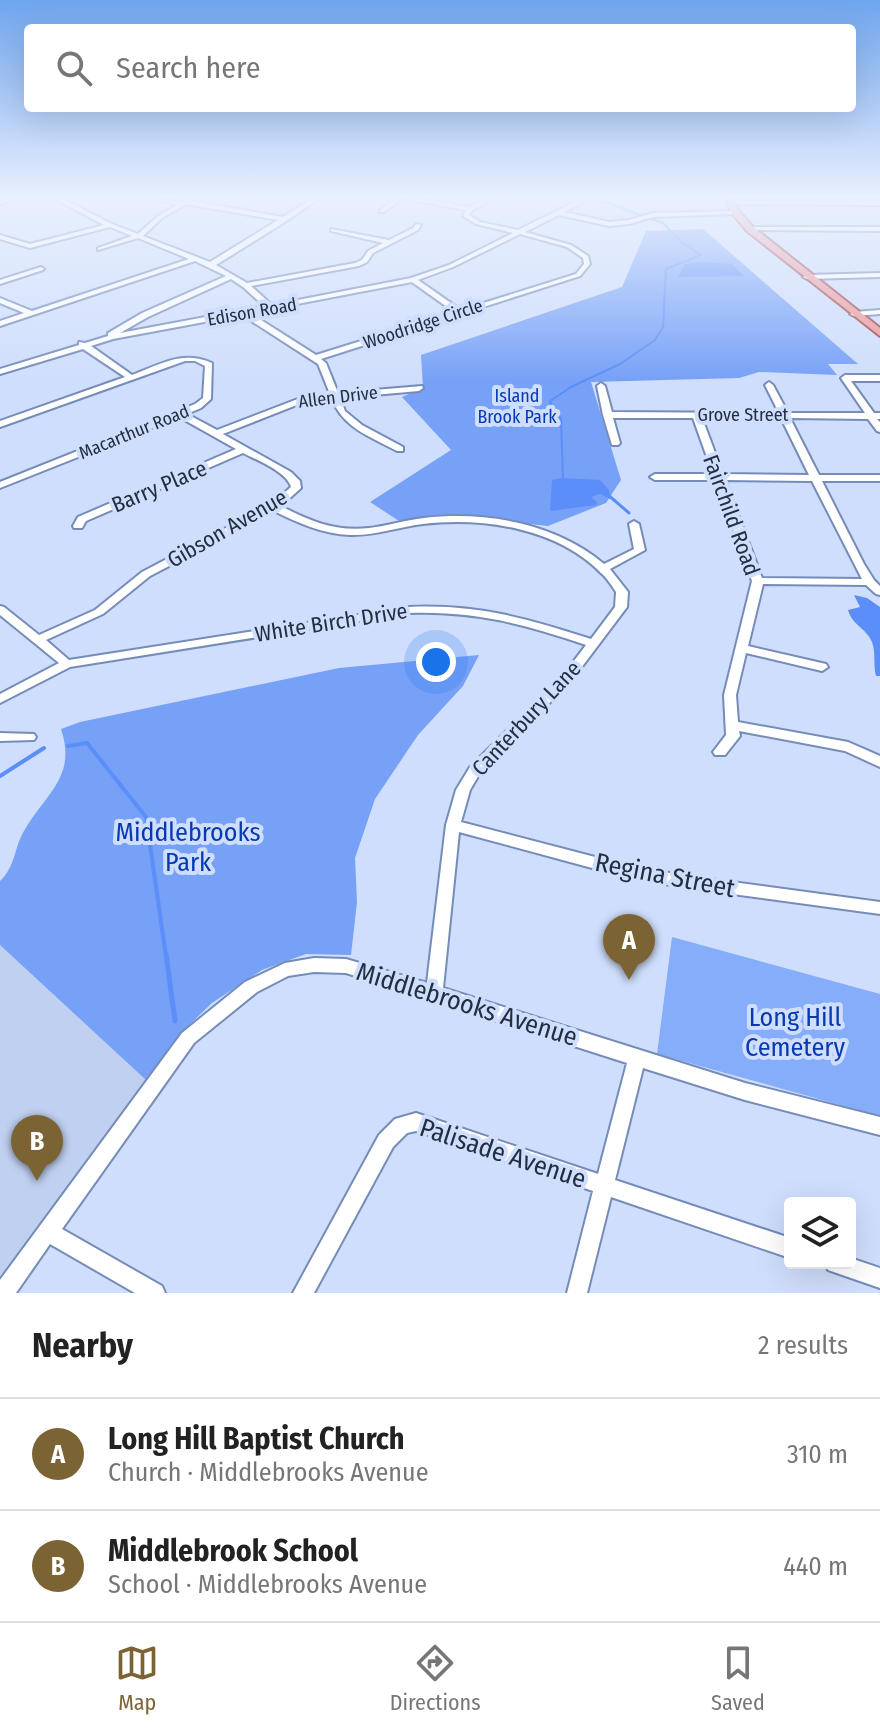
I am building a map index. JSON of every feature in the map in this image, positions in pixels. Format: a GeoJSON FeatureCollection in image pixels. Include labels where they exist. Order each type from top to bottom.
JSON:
{"type":"FeatureCollection","features":[{"type":"Feature","properties":{"kind":"main road"},"geometry":{"type":"LineString","coordinates":[[786,259],[880,333]]}},
{"type":"Feature","properties":{"kind":"street"},"geometry":{"type":"LineString","coordinates":[[0,324],[194,259]]}},
{"type":"Feature","properties":{"kind":"street"},"geometry":{"type":"LineString","coordinates":[[196,259],[233,276],[271,308]]}},
{"type":"Feature","properties":{"kind":"street"},"geometry":{"type":"LineString","coordinates":[[211,265],[220,259]]}},
{"type":"Feature","properties":{"kind":"street"},"geometry":{"type":"LineString","coordinates":[[246,285],[357,265],[366,259]]}},
{"type":"Feature","properties":{"kind":"street","name":"Edison Road"},"geometry":{"type":"LineString","coordinates":[[0,372],[112,337],[413,280],[465,259]]}},
{"type":"Feature","properties":{"kind":"street","name":"Woodridge Circle"},"geometry":{"type":"LineString","coordinates":[[315,358],[578,275],[587,264],[586,259]]}},
{"type":"Feature","properties":{"kind":"street"},"geometry":{"type":"LineString","coordinates":[[0,282],[41,269]]}},
{"type":"Feature","properties":{"kind":"street"},"geometry":{"type":"LineString","coordinates":[[807,277],[880,275]]}},
{"type":"Feature","properties":{"kind":"street"},"geometry":{"type":"LineString","coordinates":[[112,337],[113,332],[145,315],[233,276]]}},
{"type":"Feature","properties":{"kind":"street"},"geometry":{"type":"LineString","coordinates":[[413,280],[460,313]]}},
{"type":"Feature","properties":{"kind":"street"},"geometry":{"type":"LineString","coordinates":[[0,300],[30,313]]}},
{"type":"Feature","properties":{"kind":"street"},"geometry":{"type":"LineString","coordinates":[[854,314],[880,312]]}},
{"type":"Feature","properties":{"kind":"street"},"geometry":{"type":"LineString","coordinates":[[245,313],[315,358],[326,371],[332,395],[350,421],[400,449]]}},
{"type":"Feature","properties":{"kind":"street"},"geometry":{"type":"LineString","coordinates":[[82,344],[130,377]]}},
{"type":"Feature","properties":{"kind":"street","name":"Macarthur Road"},"geometry":{"type":"LineString","coordinates":[[0,424],[184,359],[204,361],[209,365],[207,399],[181,414],[0,485]]}},
{"type":"Feature","properties":{"kind":"street"},"geometry":{"type":"LineString","coordinates":[[880,378],[845,378],[876,416],[880,429]]}},
{"type":"Feature","properties":{"kind":"street"},"geometry":{"type":"LineString","coordinates":[[769,385],[869,582],[880,592]]}},
{"type":"Feature","properties":{"kind":"street"},"geometry":{"type":"LineString","coordinates":[[601,386],[615,443]]}},
{"type":"Feature","properties":{"kind":"street","name":"Allen Drive"},"geometry":{"type":"LineString","coordinates":[[215,434],[286,404],[332,395],[419,388]]}},
{"type":"Feature","properties":{"kind":"street","name":"Gibson Avenue"},"geometry":{"type":"LineString","coordinates":[[39,639],[99,612],[146,574],[274,507],[296,488],[295,481],[275,466],[181,414]]}},
{"type":"Feature","properties":{"kind":"street","name":"Grove Street"},"geometry":{"type":"LineString","coordinates":[[607,415],[876,416]]}},
{"type":"Feature","properties":{"kind":"street","name":"Fairchild Road"},"geometry":{"type":"LineString","coordinates":[[696,415],[758,581],[730,695],[733,736],[720,752]]}},
{"type":"Feature","properties":{"kind":"street","name":"Barry Place"},"geometry":{"type":"LineString","coordinates":[[78,526],[82,519],[243,449]]}},
{"type":"Feature","properties":{"kind":"street"},"geometry":{"type":"LineString","coordinates":[[655,477],[880,478]]}},
{"type":"Feature","properties":{"kind":"street","name":"Canterbury Lane"},"geometry":{"type":"LineString","coordinates":[[274,507],[305,523],[348,532],[372,532],[422,521],[514,525],[566,542],[604,568],[614,577],[622,592],[621,607],[568,677],[475,770],[463,790],[453,825],[434,991]]}},
{"type":"Feature","properties":{"kind":"street"},"geometry":{"type":"LineString","coordinates":[[604,568],[640,550],[634,524]]}},
{"type":"Feature","properties":{"kind":"street"},"geometry":{"type":"LineString","coordinates":[[758,581],[869,582]]}},
{"type":"Feature","properties":{"kind":"street","name":"White Birch Drive"},"geometry":{"type":"LineString","coordinates":[[0,699],[67,664],[313,624],[437,608],[505,614],[592,643]]}},
{"type":"Feature","properties":{"kind":"street"},"geometry":{"type":"LineString","coordinates":[[0,609],[67,664]]}},
{"type":"Feature","properties":{"kind":"street"},"geometry":{"type":"LineString","coordinates":[[742,648],[822,667]]}},
{"type":"Feature","properties":{"kind":"street"},"geometry":{"type":"LineString","coordinates":[[733,725],[848,747],[880,762]]}},
{"type":"Feature","properties":{"kind":"street"},"geometry":{"type":"LineString","coordinates":[[0,737],[29,737]]}},
{"type":"Feature","properties":{"kind":"street","name":"Regina Street"},"geometry":{"type":"LineString","coordinates":[[453,825],[665,878],[880,908]]}},
{"type":"Feature","properties":{"kind":"street","name":"Middlebrooks Avenue"},"geometry":{"type":"LineString","coordinates":[[3,1293],[188,1038],[251,987],[285,970],[346,966],[434,991],[637,1057],[834,1116],[880,1126]]}},
{"type":"Feature","properties":{"kind":"street"},"geometry":{"type":"LineString","coordinates":[[577,1293],[637,1057]]}},
{"type":"Feature","properties":{"kind":"street","name":"Palisade Avenue"},"geometry":{"type":"LineString","coordinates":[[303,1293],[386,1141],[402,1125],[416,1122],[784,1246]]}},
{"type":"Feature","properties":{"kind":"street"},"geometry":{"type":"LineString","coordinates":[[48,1232],[155,1293]]}},
{"type":"Feature","properties":{"kind":"street"},"geometry":{"type":"LineString","coordinates":[[853,1269],[880,1278]]}},
{"type":"Feature","properties":{"kind":"shaded area"},"geometry":{"type":"Polygon","coordinates":[[[685,264],[732,264],[744,276],[678,277],[685,264]]]}},
{"type":"Feature","properties":{"kind":"shaded area"},"geometry":{"type":"Polygon","coordinates":[[[552,480],[600,480],[609,490],[610,499],[600,494],[591,497],[597,502],[596,505],[550,511],[552,480]]]}},
{"type":"Feature","properties":{"kind":"shaded area"},"geometry":{"type":"Polygon","coordinates":[[[854,595],[867,598],[880,607],[880,676],[876,676],[872,642],[848,610],[860,607],[854,595]]]}},
{"type":"Feature","properties":{"kind":"shaded area"},"geometry":{"type":"Polygon","coordinates":[[[0,945],[146,1080],[0,1282],[0,945]]]}},
{"type":"Feature","properties":{"kind":"green space","name":"Island Brook Park"},"geometry":{"type":"Polygon","coordinates":[[[634,259],[738,259],[858,364],[828,364],[837,375],[759,372],[739,378],[591,382],[621,480],[606,503],[548,526],[454,516],[399,521],[370,502],[451,450],[402,397],[423,388],[421,355],[622,287],[634,259]]]}},
{"type":"Feature","properties":{"kind":"green space","name":"Middlebrooks Park"},"geometry":{"type":"Polygon","coordinates":[[[479,655],[463,686],[418,735],[375,799],[355,858],[357,902],[351,955],[306,954],[262,970],[212,1003],[183,1031],[146,1080],[0,945],[0,881],[9,869],[24,831],[62,772],[65,746],[61,729],[80,722],[339,668],[479,655]]]}},
{"type":"Feature","properties":{"kind":"green space","name":"Long Hill Cemetery"},"geometry":{"type":"Polygon","coordinates":[[[672,937],[880,994],[880,1116],[657,1054],[672,937]]]}},
{"type":"Feature","properties":{"kind":"waterway"},"geometry":{"type":"LineString","coordinates":[[563,480],[561,418],[556,415],[550,401],[571,387],[620,364],[655,340],[663,327],[666,269],[690,259]]}},
{"type":"Feature","properties":{"kind":"waterway"},"geometry":{"type":"LineString","coordinates":[[607,494],[629,513]]}},
{"type":"Feature","properties":{"kind":"waterway"},"geometry":{"type":"LineString","coordinates":[[68,746],[87,743],[146,817],[166,956]]}},
{"type":"Feature","properties":{"kind":"waterway"},"geometry":{"type":"LineString","coordinates":[[0,776],[44,748]]}},
{"type":"Feature","properties":{"kind":"waterway"},"geometry":{"type":"LineString","coordinates":[[166,954],[175,1021]]}},
{"type":"Feature","properties":{"kind":"place","name":"Long Hill Baptist Church"},"geometry":{"type":"Point","coordinates":[629,980]}},
{"type":"Feature","properties":{"kind":"place","name":"Middlebrook School"},"geometry":{"type":"Point","coordinates":[37,1181]}}]}
